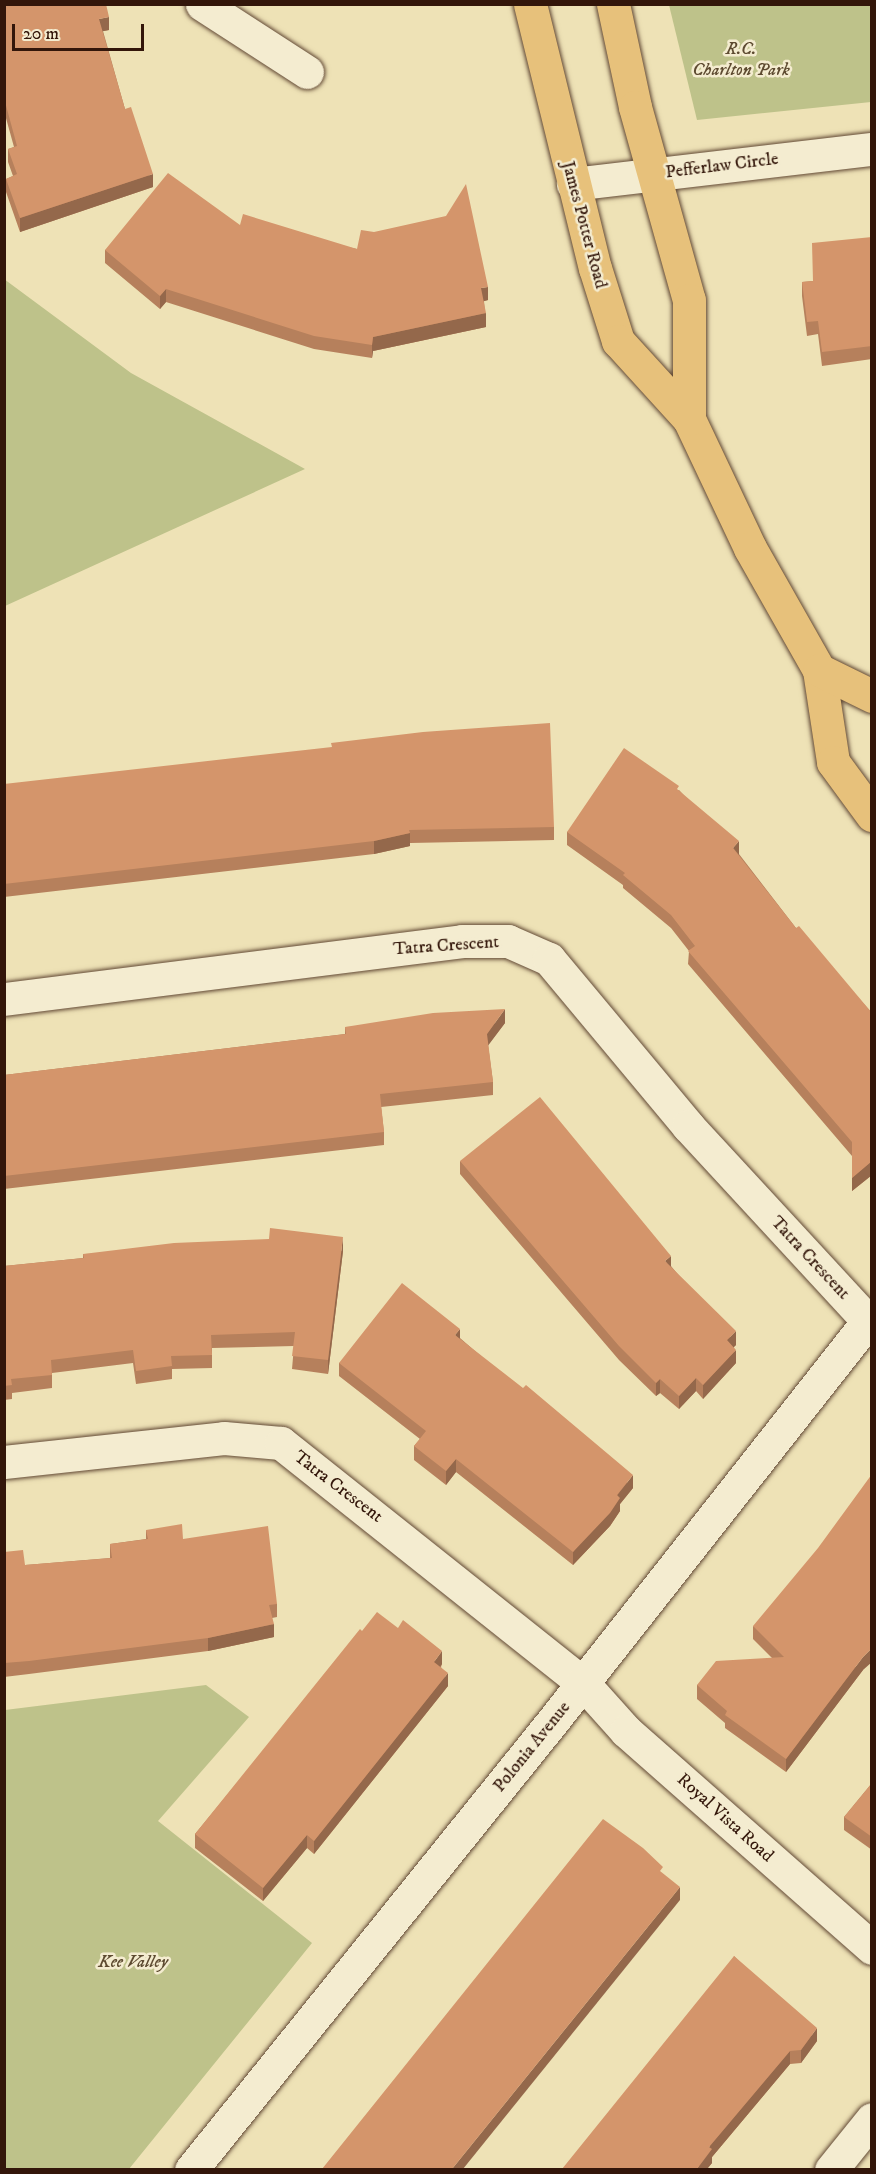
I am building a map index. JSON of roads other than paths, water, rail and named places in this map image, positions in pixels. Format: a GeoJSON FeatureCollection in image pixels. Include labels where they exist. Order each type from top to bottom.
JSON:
{"type":"FeatureCollection","features":[{"type":"Feature","properties":{"kind":"main road","name":"James Potter Road"},"geometry":{"type":"LineString","coordinates":[[530,4],[573,184],[618,341],[689,419],[750,548],[819,670],[833,762],[872,815]]}},
{"type":"Feature","properties":{"kind":"main road","name":"James Potter Road"},"geometry":{"type":"LineString","coordinates":[[613,4],[654,174],[689,300],[689,419]]}},
{"type":"Feature","properties":{"kind":"main road"},"geometry":{"type":"LineString","coordinates":[[819,670],[872,696]]}},
{"type":"Feature","properties":{"kind":"street"},"geometry":{"type":"LineString","coordinates":[[202,4],[307,72]]}},
{"type":"Feature","properties":{"kind":"street","name":"Pefferlaw Circle"},"geometry":{"type":"LineString","coordinates":[[573,184],[872,149]]}},
{"type":"Feature","properties":{"kind":"street","name":"Tatra Crescent"},"geometry":{"type":"LineString","coordinates":[[4,999],[462,941],[508,941],[549,959],[688,1126],[870,1318]]}},
{"type":"Feature","properties":{"kind":"street","name":"Polonia Avenue"},"geometry":{"type":"LineString","coordinates":[[191,2169],[583,1683],[870,1318]]}},
{"type":"Feature","properties":{"kind":"street","name":"Tatra Crescent"},"geometry":{"type":"LineString","coordinates":[[4,1462],[224,1438],[281,1443],[583,1683]]}},
{"type":"Feature","properties":{"kind":"street","name":"Royal Vista Road"},"geometry":{"type":"LineString","coordinates":[[583,1683],[626,1731],[872,1948]]}},
{"type":"Feature","properties":{"kind":"street"},"geometry":{"type":"LineString","coordinates":[[831,2169],[872,2119]]}},
{"type":"Feature","properties":{"kind":"park label","name":"R.C. Charlton Park"},"geometry":{"type":"Point","coordinates":[741,60]}},
{"type":"Feature","properties":{"kind":"park label","name":"Kee Valley"},"geometry":{"type":"Point","coordinates":[133,1962]}}]}
